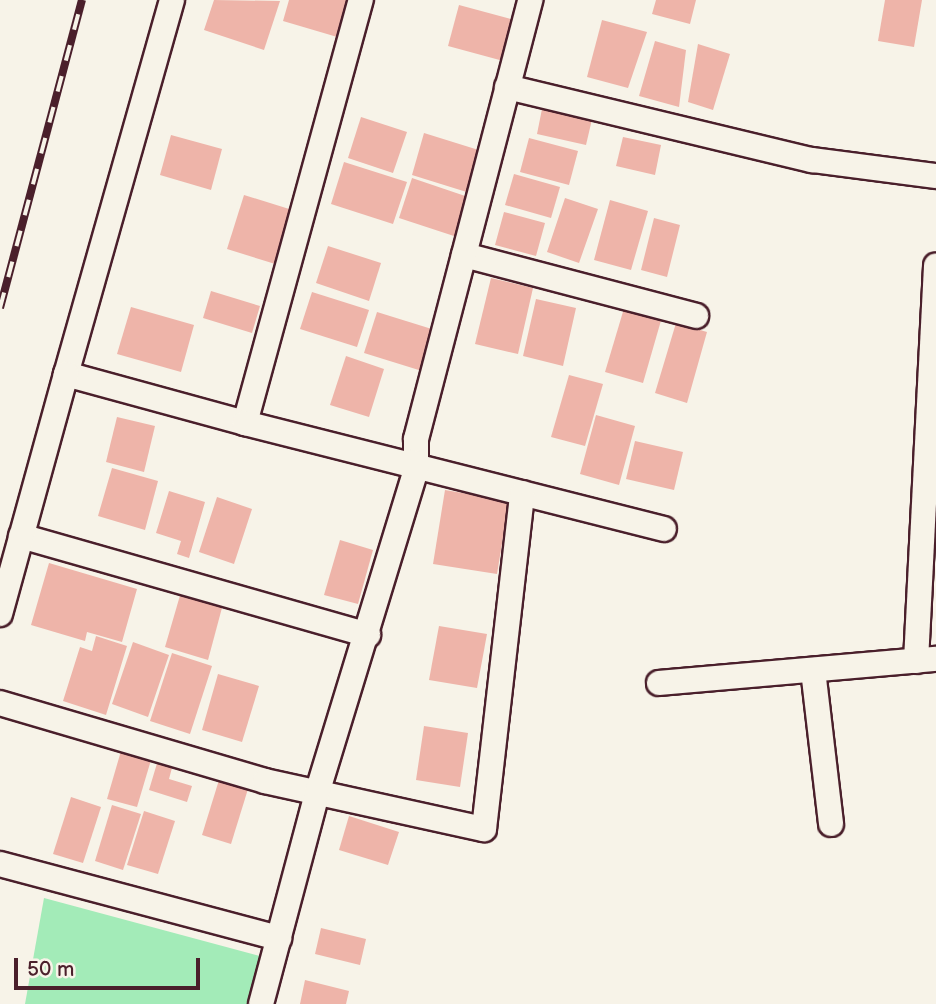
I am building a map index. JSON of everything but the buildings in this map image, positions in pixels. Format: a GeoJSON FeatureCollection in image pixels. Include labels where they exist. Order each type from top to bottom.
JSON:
{"type":"FeatureCollection","features":[{"type":"Feature","properties":{"kind":"street"},"geometry":{"type":"LineString","coordinates":[[0,614],[172,0]]}},
{"type":"Feature","properties":{"kind":"street"},"geometry":{"type":"LineString","coordinates":[[245,424],[361,0]]}},
{"type":"Feature","properties":{"kind":"street"},"geometry":{"type":"LineString","coordinates":[[261,1004],[318,790],[368,635],[416,469],[416,439],[530,0]]}},
{"type":"Feature","properties":{"kind":"street"},"geometry":{"type":"LineString","coordinates":[[507,87],[812,160],[936,176]]}},
{"type":"Feature","properties":{"kind":"street"},"geometry":{"type":"LineString","coordinates":[[464,255],[696,316]]}},
{"type":"Feature","properties":{"kind":"street"},"geometry":{"type":"LineString","coordinates":[[659,683],[926,660],[936,266]]}},
{"type":"Feature","properties":{"kind":"street"},"geometry":{"type":"LineString","coordinates":[[66,374],[416,469],[664,529]]}},
{"type":"Feature","properties":{"kind":"street"},"geometry":{"type":"LineString","coordinates":[[0,704],[265,781],[318,790],[484,829],[522,493]]}},
{"type":"Feature","properties":{"kind":"street"},"geometry":{"type":"LineString","coordinates":[[21,536],[368,635]]}},
{"type":"Feature","properties":{"kind":"street"},"geometry":{"type":"LineString","coordinates":[[813,670],[831,824]]}},
{"type":"Feature","properties":{"kind":"street"},"geometry":{"type":"LineString","coordinates":[[0,864],[279,938]]}},
{"type":"Feature","properties":{"kind":"green space"},"geometry":{"type":"Polygon","coordinates":[[[44,898],[260,956],[247,1004],[25,1004],[44,898]]]}},
{"type":"Feature","properties":{"kind":"railway"},"geometry":{"type":"LineString","coordinates":[[0,308],[82,0]]}}]}
